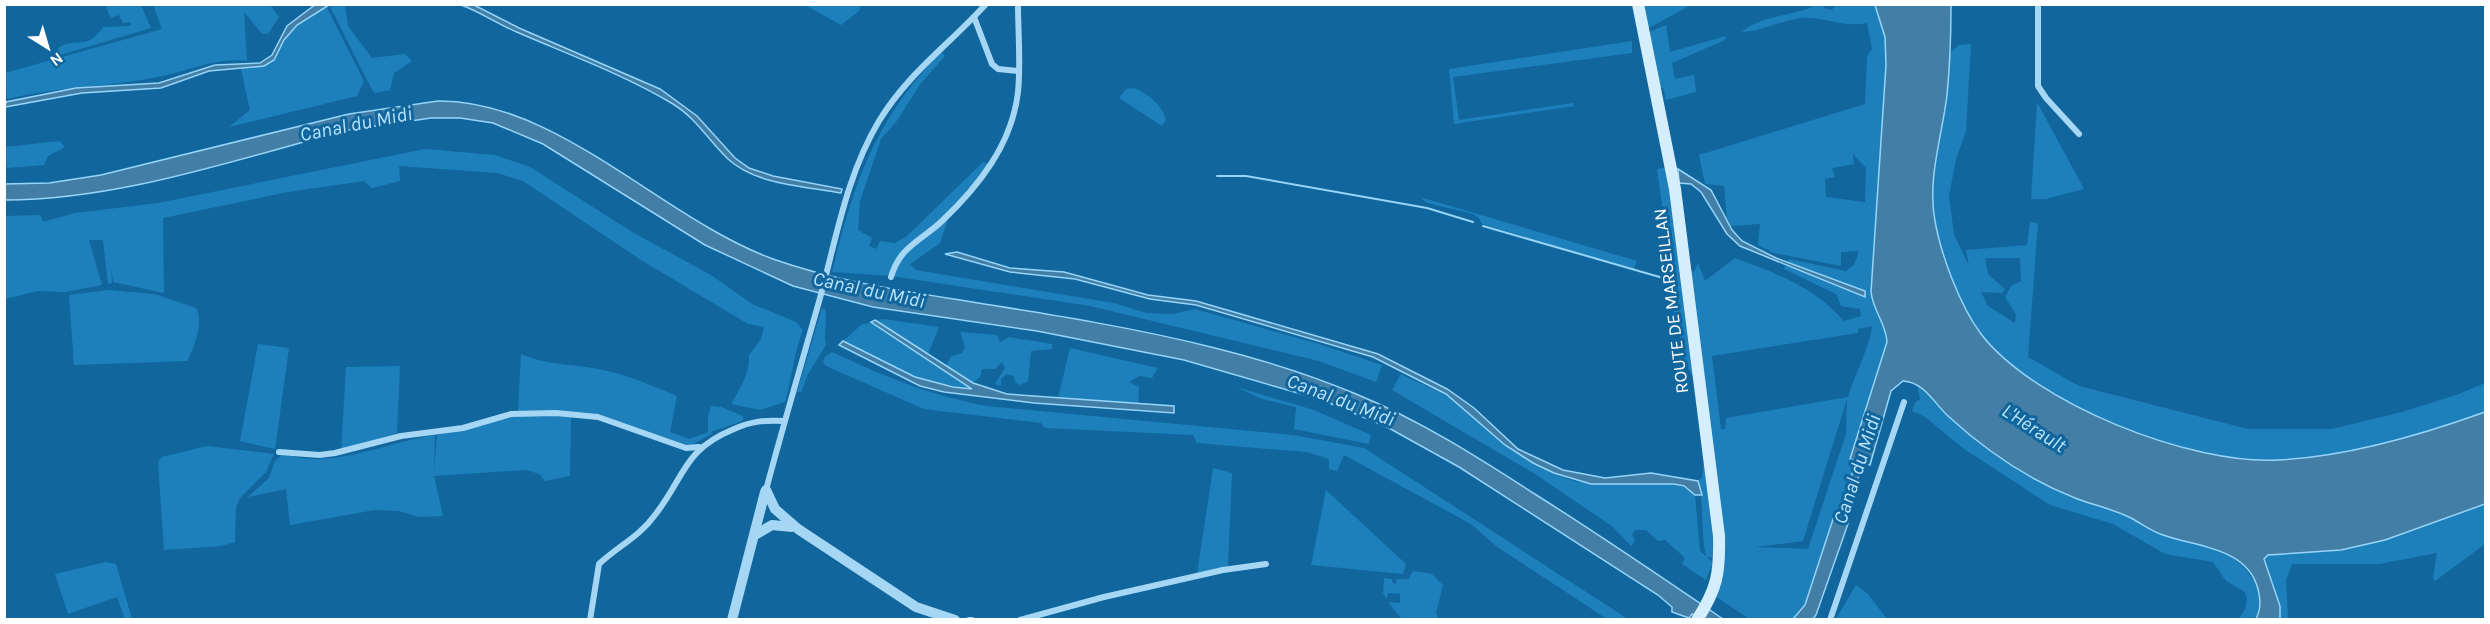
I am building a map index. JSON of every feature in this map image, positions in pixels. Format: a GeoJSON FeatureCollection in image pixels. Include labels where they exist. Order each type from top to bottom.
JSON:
{"type":"FeatureCollection","features":[{"type":"Feature","properties":{"kind":"main road","name":"ROUTE DE MARSEILLAN"},"geometry":{"type":"LineString","coordinates":[[1638,4],[1675,189],[1719,536],[1720,561],[1713,594],[1697,620]]}},
{"type":"Feature","properties":{"kind":"street"},"geometry":{"type":"LineString","coordinates":[[732,620],[784,421],[853,180],[879,121],[918,70],[986,4]]}},
{"type":"Feature","properties":{"kind":"street"},"geometry":{"type":"LineString","coordinates":[[891,277],[900,255],[950,214],[972,190],[1000,151],[1012,123],[1018,91],[1018,4]]}},
{"type":"Feature","properties":{"kind":"street"},"geometry":{"type":"LineString","coordinates":[[2037,4],[2038,86],[2079,134]]}},
{"type":"Feature","properties":{"kind":"street"},"geometry":{"type":"LineString","coordinates":[[974,16],[992,64],[998,69],[1018,71]]}},
{"type":"Feature","properties":{"kind":"street"},"geometry":{"type":"LineString","coordinates":[[1830,620],[1904,402]]}},
{"type":"Feature","properties":{"kind":"street"},"geometry":{"type":"LineString","coordinates":[[279,452],[327,454],[401,436],[463,428],[511,414],[565,413],[598,417],[686,448],[699,447]]}},
{"type":"Feature","properties":{"kind":"street"},"geometry":{"type":"LineString","coordinates":[[590,620],[599,564],[637,535],[654,517],[699,447],[711,438],[762,419],[784,421]]}},
{"type":"Feature","properties":{"kind":"street"},"geometry":{"type":"LineString","coordinates":[[766,490],[780,521]]}},
{"type":"Feature","properties":{"kind":"street"},"geometry":{"type":"LineString","coordinates":[[760,514],[764,521],[780,521],[798,529],[916,607],[955,620]]}},
{"type":"Feature","properties":{"kind":"street"},"geometry":{"type":"LineString","coordinates":[[754,536],[765,527],[780,521]]}},
{"type":"Feature","properties":{"kind":"street"},"geometry":{"type":"LineString","coordinates":[[1020,620],[1104,597],[1223,570],[1266,564]]}},
{"type":"Feature","properties":{"kind":"shaded area"},"geometry":{"type":"Polygon","coordinates":[[[1642,4],[1691,5],[1647,29],[1642,4]]]}},
{"type":"Feature","properties":{"kind":"shaded area"},"geometry":{"type":"Polygon","coordinates":[[[105,5],[141,5],[151,28],[60,55],[58,48],[91,39],[103,27],[131,26],[131,22],[123,23],[119,15],[111,18],[105,5]]]}},
{"type":"Feature","properties":{"kind":"shaded area"},"geometry":{"type":"Polygon","coordinates":[[[153,5],[270,5],[279,17],[268,34],[262,34],[244,12],[247,61],[223,61],[165,76],[7,99],[5,73],[162,29],[153,5]]]}},
{"type":"Feature","properties":{"kind":"shaded area"},"geometry":{"type":"Polygon","coordinates":[[[349,5],[345,6],[348,26],[372,58],[405,54],[412,61],[394,73],[390,90],[375,93],[372,89],[330,7],[349,5]]]}},
{"type":"Feature","properties":{"kind":"shaded area"},"geometry":{"type":"Polygon","coordinates":[[[805,5],[861,5],[859,11],[841,25],[805,5]]]}},
{"type":"Feature","properties":{"kind":"shaded area"},"geometry":{"type":"Polygon","coordinates":[[[1811,5],[1823,5],[1824,8],[1832,10],[1835,5],[1875,5],[1885,37],[1886,65],[1871,292],[1885,329],[1887,342],[1850,458],[1856,461],[1841,510],[1835,514],[1805,605],[1793,620],[1747,619],[1712,594],[1719,558],[1707,557],[1713,562],[1706,580],[1682,564],[1685,558],[1665,540],[1658,541],[1646,530],[1635,530],[1632,534],[1635,541],[1631,546],[1613,527],[1535,474],[1392,390],[1401,374],[1440,392],[1462,406],[1514,450],[1543,468],[1575,481],[1589,483],[1655,482],[1684,488],[1695,495],[1700,551],[1706,556],[1698,481],[1702,477],[1706,445],[1700,389],[1685,363],[1668,282],[1669,255],[1657,169],[1668,167],[1688,265],[1693,273],[1698,263],[1705,281],[1735,258],[1794,282],[1820,299],[1844,321],[1861,316],[1860,309],[1841,306],[1836,294],[1784,269],[1789,259],[1846,271],[1854,265],[1859,251],[1841,252],[1841,266],[1774,253],[1758,245],[1760,224],[1731,226],[1727,219],[1724,186],[1705,184],[1699,155],[1865,104],[1867,56],[1872,49],[1867,23],[1849,24],[1802,18],[1742,32],[1758,22],[1812,7],[1811,5]],[[1853,154],[1854,164],[1832,168],[1835,177],[1825,179],[1826,197],[1865,202],[1866,168],[1853,154]],[[1872,326],[1858,329],[1858,333],[1712,356],[1721,429],[1725,429],[1726,418],[1848,397],[1869,341],[1872,326]],[[1847,399],[1803,541],[1755,547],[1808,549],[1846,434],[1847,399]]]}},
{"type":"Feature","properties":{"kind":"shaded area"},"geometry":{"type":"Polygon","coordinates":[[[326,6],[364,81],[357,96],[229,127],[250,110],[241,69],[271,63],[293,28],[326,6]]]}},
{"type":"Feature","properties":{"kind":"shaded area"},"geometry":{"type":"Polygon","coordinates":[[[1666,25],[1670,52],[1726,36],[1725,40],[1672,63],[1675,79],[1694,75],[1696,92],[1666,100],[1663,88],[1658,88],[1649,32],[1666,25]]]}},
{"type":"Feature","properties":{"kind":"shaded area"},"geometry":{"type":"Polygon","coordinates":[[[1632,41],[1632,53],[1453,77],[1459,120],[1573,103],[1574,106],[1454,124],[1449,69],[1632,41]]]}},
{"type":"Feature","properties":{"kind":"shaded area"},"geometry":{"type":"Polygon","coordinates":[[[1971,44],[1966,131],[1956,159],[1949,196],[1954,235],[1969,266],[1966,250],[2027,245],[2030,222],[2038,223],[2028,357],[2079,386],[2248,429],[2332,429],[2402,412],[2459,394],[2485,383],[2485,412],[2383,444],[2355,450],[2278,460],[2242,459],[2160,441],[2076,406],[2038,384],[2006,359],[1973,323],[1952,280],[1938,234],[1933,208],[1934,169],[1948,78],[1949,54],[1959,45],[1971,44]],[[1985,258],[1988,274],[2005,289],[2002,293],[1981,292],[1988,306],[2015,323],[2016,315],[2005,297],[2011,286],[2021,281],[2020,258],[1985,258]]]}},
{"type":"Feature","properties":{"kind":"shaded area"},"geometry":{"type":"Polygon","coordinates":[[[941,52],[945,56],[921,83],[896,122],[881,139],[860,201],[858,230],[872,238],[869,246],[876,249],[880,241],[895,243],[907,236],[983,162],[989,164],[950,213],[940,243],[910,264],[916,270],[1114,303],[1146,313],[1173,314],[1195,309],[1319,344],[1382,365],[1376,382],[1319,361],[1090,306],[891,276],[832,272],[849,209],[870,154],[899,103],[941,52]]]}},
{"type":"Feature","properties":{"kind":"shaded area"},"geometry":{"type":"Polygon","coordinates":[[[1134,88],[1145,93],[1158,105],[1166,120],[1162,126],[1119,98],[1126,89],[1134,88]]]}},
{"type":"Feature","properties":{"kind":"shaded area"},"geometry":{"type":"Polygon","coordinates":[[[2037,102],[2084,189],[2046,199],[2031,199],[2037,102]]]}},
{"type":"Feature","properties":{"kind":"shaded area"},"geometry":{"type":"Polygon","coordinates":[[[60,141],[65,147],[48,156],[44,165],[7,168],[5,147],[60,141]]]}},
{"type":"Feature","properties":{"kind":"shaded area"},"geometry":{"type":"Polygon","coordinates":[[[425,149],[495,155],[530,167],[632,232],[711,275],[752,304],[796,322],[803,330],[785,402],[760,410],[731,404],[746,374],[749,355],[761,339],[764,327],[748,324],[641,260],[523,181],[497,173],[399,166],[400,181],[372,188],[364,181],[288,192],[163,218],[164,293],[113,282],[111,267],[112,283],[108,284],[103,240],[89,240],[102,285],[65,292],[38,291],[5,299],[5,216],[40,215],[43,222],[75,213],[158,203],[425,149]]]}},
{"type":"Feature","properties":{"kind":"shaded area"},"geometry":{"type":"Polygon","coordinates":[[[1420,197],[1637,261],[1633,270],[1482,224],[1473,214],[1427,203],[1420,197]]]}},
{"type":"Feature","properties":{"kind":"shaded area"},"geometry":{"type":"Polygon","coordinates":[[[108,290],[154,294],[196,308],[199,327],[187,361],[74,365],[69,295],[108,290]]]}},
{"type":"Feature","properties":{"kind":"shaded area"},"geometry":{"type":"Polygon","coordinates":[[[822,308],[826,313],[826,345],[808,374],[801,392],[797,392],[822,308]]]}},
{"type":"Feature","properties":{"kind":"shaded area"},"geometry":{"type":"Polygon","coordinates":[[[883,319],[939,327],[928,354],[875,320],[883,319]]]}},
{"type":"Feature","properties":{"kind":"shaded area"},"geometry":{"type":"Polygon","coordinates":[[[871,322],[972,389],[915,377],[843,341],[861,325],[871,322]]]}},
{"type":"Feature","properties":{"kind":"shaded area"},"geometry":{"type":"Polygon","coordinates":[[[960,332],[997,335],[1000,342],[1009,337],[1052,344],[1052,349],[1031,351],[1028,381],[1020,385],[1015,382],[1014,376],[1007,374],[1001,379],[1001,386],[995,384],[1005,368],[1002,362],[995,369],[982,369],[980,377],[973,383],[946,366],[951,356],[962,353],[965,347],[960,332]]]}},
{"type":"Feature","properties":{"kind":"shaded area"},"geometry":{"type":"Polygon","coordinates":[[[258,344],[289,348],[275,449],[240,441],[258,344]]]}},
{"type":"Feature","properties":{"kind":"shaded area"},"geometry":{"type":"Polygon","coordinates":[[[1070,348],[1158,368],[1152,378],[1140,376],[1129,382],[1139,387],[1138,404],[1058,398],[1070,348]]]}},
{"type":"Feature","properties":{"kind":"shaded area"},"geometry":{"type":"Polygon","coordinates":[[[832,352],[908,384],[947,397],[987,406],[1293,435],[1364,448],[1628,619],[1607,619],[1496,546],[1471,524],[1344,455],[1337,471],[1329,469],[1329,459],[1307,452],[1197,443],[1193,435],[1045,428],[1041,423],[924,409],[826,366],[823,362],[825,357],[832,352]]]}},
{"type":"Feature","properties":{"kind":"shaded area"},"geometry":{"type":"Polygon","coordinates":[[[521,354],[549,362],[618,374],[677,396],[670,432],[689,439],[708,432],[711,406],[721,407],[743,416],[743,421],[710,432],[713,433],[690,446],[598,414],[518,412],[521,354]]]}},
{"type":"Feature","properties":{"kind":"shaded area"},"geometry":{"type":"Polygon","coordinates":[[[400,366],[397,433],[341,450],[346,367],[400,366]]]}},
{"type":"Feature","properties":{"kind":"shaded area"},"geometry":{"type":"Polygon","coordinates":[[[1917,385],[1986,449],[2038,481],[2131,518],[2152,531],[2227,553],[2244,567],[2257,585],[2260,597],[2257,617],[2238,619],[2245,610],[2247,599],[2245,592],[2226,581],[2213,562],[2165,554],[2113,524],[2050,505],[1964,449],[1925,417],[1912,411],[1915,403],[1920,399],[1917,385]]]}},
{"type":"Feature","properties":{"kind":"shaded area"},"geometry":{"type":"Polygon","coordinates":[[[1236,387],[1314,410],[1371,435],[1369,444],[1294,429],[1296,407],[1262,399],[1236,387]]]}},
{"type":"Feature","properties":{"kind":"shaded area"},"geometry":{"type":"Polygon","coordinates":[[[571,415],[570,476],[545,481],[539,474],[527,470],[434,476],[443,516],[419,517],[399,511],[375,510],[290,525],[286,489],[248,497],[269,478],[275,461],[282,455],[311,459],[330,458],[435,435],[434,472],[437,435],[518,416],[571,415]]]}},
{"type":"Feature","properties":{"kind":"shaded area"},"geometry":{"type":"Polygon","coordinates":[[[207,446],[274,454],[266,472],[240,498],[236,507],[235,542],[221,546],[164,550],[158,462],[162,457],[207,446]]]}},
{"type":"Feature","properties":{"kind":"shaded area"},"geometry":{"type":"Polygon","coordinates":[[[1213,468],[1232,473],[1228,566],[1197,574],[1213,468]]]}},
{"type":"Feature","properties":{"kind":"shaded area"},"geometry":{"type":"Polygon","coordinates":[[[1326,490],[1406,564],[1403,574],[1311,565],[1326,490]]]}},
{"type":"Feature","properties":{"kind":"shaded area"},"geometry":{"type":"Polygon","coordinates":[[[2485,504],[2485,544],[2435,581],[2433,578],[2437,553],[2379,564],[2292,564],[2286,580],[2288,619],[2280,619],[2280,606],[2264,559],[2268,555],[2341,550],[2385,540],[2485,504]]]}},
{"type":"Feature","properties":{"kind":"shaded area"},"geometry":{"type":"Polygon","coordinates":[[[106,562],[116,564],[132,619],[125,619],[117,597],[68,614],[55,574],[106,562]]]}},
{"type":"Feature","properties":{"kind":"shaded area"},"geometry":{"type":"Polygon","coordinates":[[[1413,571],[1432,574],[1443,585],[1436,613],[1438,619],[1402,619],[1388,602],[1400,603],[1400,594],[1388,593],[1387,599],[1383,593],[1384,578],[1392,579],[1392,582],[1396,584],[1396,579],[1409,579],[1413,571]]]}},
{"type":"Feature","properties":{"kind":"shaded area"},"geometry":{"type":"Polygon","coordinates":[[[1856,585],[1868,594],[1887,619],[1836,619],[1856,585]]]}},
{"type":"Feature","properties":{"kind":"water"},"geometry":{"type":"Polygon","coordinates":[[[316,4],[329,5],[297,25],[284,40],[274,60],[264,66],[209,71],[161,88],[82,93],[5,107],[6,102],[76,88],[159,83],[215,65],[260,63],[272,55],[287,26],[316,4]]]}},
{"type":"Feature","properties":{"kind":"water"},"geometry":{"type":"Polygon","coordinates":[[[461,5],[474,5],[519,28],[660,89],[697,116],[735,158],[749,168],[773,176],[842,189],[841,193],[781,183],[739,168],[721,152],[696,123],[673,104],[617,75],[512,30],[461,5]]]}},
{"type":"Feature","properties":{"kind":"water"},"geometry":{"type":"Polygon","coordinates":[[[1875,5],[1951,5],[1947,95],[1934,174],[1935,221],[1947,264],[1966,309],[1981,334],[2006,360],[2038,384],[2076,406],[2117,425],[2160,441],[2242,459],[2304,458],[2357,450],[2410,437],[2485,412],[2485,504],[2385,540],[2341,550],[2268,555],[2264,559],[2280,606],[2280,619],[2256,619],[2260,604],[2258,589],[2252,575],[2232,557],[2205,546],[2159,533],[2124,515],[2075,498],[2040,482],[1977,441],[1948,416],[1923,389],[1903,381],[1891,391],[1870,465],[1863,463],[1848,508],[1849,521],[1816,615],[1813,619],[1793,619],[1805,605],[1835,513],[1841,510],[1856,461],[1850,459],[1887,342],[1871,292],[1886,65],[1885,37],[1875,5]]]}},
{"type":"Feature","properties":{"kind":"water","name":"Canal du Midi"},"geometry":{"type":"Polygon","coordinates":[[[438,101],[482,106],[525,120],[567,140],[731,240],[797,267],[871,285],[1155,334],[1269,363],[1339,387],[1404,416],[1474,456],[1723,619],[1702,619],[1692,614],[1689,618],[1672,612],[1672,607],[1658,595],[1459,467],[1387,427],[1322,400],[1184,360],[1037,331],[873,307],[793,286],[705,245],[543,144],[493,123],[460,118],[431,118],[348,130],[221,165],[135,185],[92,193],[5,200],[4,184],[49,183],[101,175],[349,114],[438,101]]]}},
{"type":"Feature","properties":{"kind":"water"},"geometry":{"type":"Polygon","coordinates":[[[1678,169],[1711,190],[1732,230],[1742,241],[1776,258],[1865,291],[1865,297],[1740,246],[1727,234],[1701,192],[1691,184],[1679,183],[1678,169]]]}},
{"type":"Feature","properties":{"kind":"water"},"geometry":{"type":"Polygon","coordinates":[[[957,252],[1010,268],[1064,272],[1148,295],[1196,301],[1378,354],[1447,389],[1474,408],[1518,449],[1563,470],[1605,478],[1651,473],[1698,481],[1702,495],[1695,495],[1684,486],[1674,484],[1591,484],[1554,473],[1505,445],[1446,394],[1373,357],[1196,305],[1150,299],[1075,279],[1010,272],[945,254],[957,252]]]}},
{"type":"Feature","properties":{"kind":"water"},"geometry":{"type":"Polygon","coordinates":[[[875,320],[973,383],[1007,394],[1174,406],[1174,413],[1034,403],[944,392],[920,386],[839,345],[843,341],[915,377],[953,387],[972,389],[871,322],[875,320]]]}},
{"type":"Feature","properties":{"kind":"waterway"},"geometry":{"type":"LineString","coordinates":[[1217,176],[1246,176],[1427,208],[1473,222]]}},
{"type":"Feature","properties":{"kind":"waterway"},"geometry":{"type":"LineString","coordinates":[[1483,226],[1663,278]]}},
{"type":"Feature","properties":{"kind":"water label","name":"L'Hérault"},"geometry":{"type":"Point","coordinates":[2034,428]}}]}
